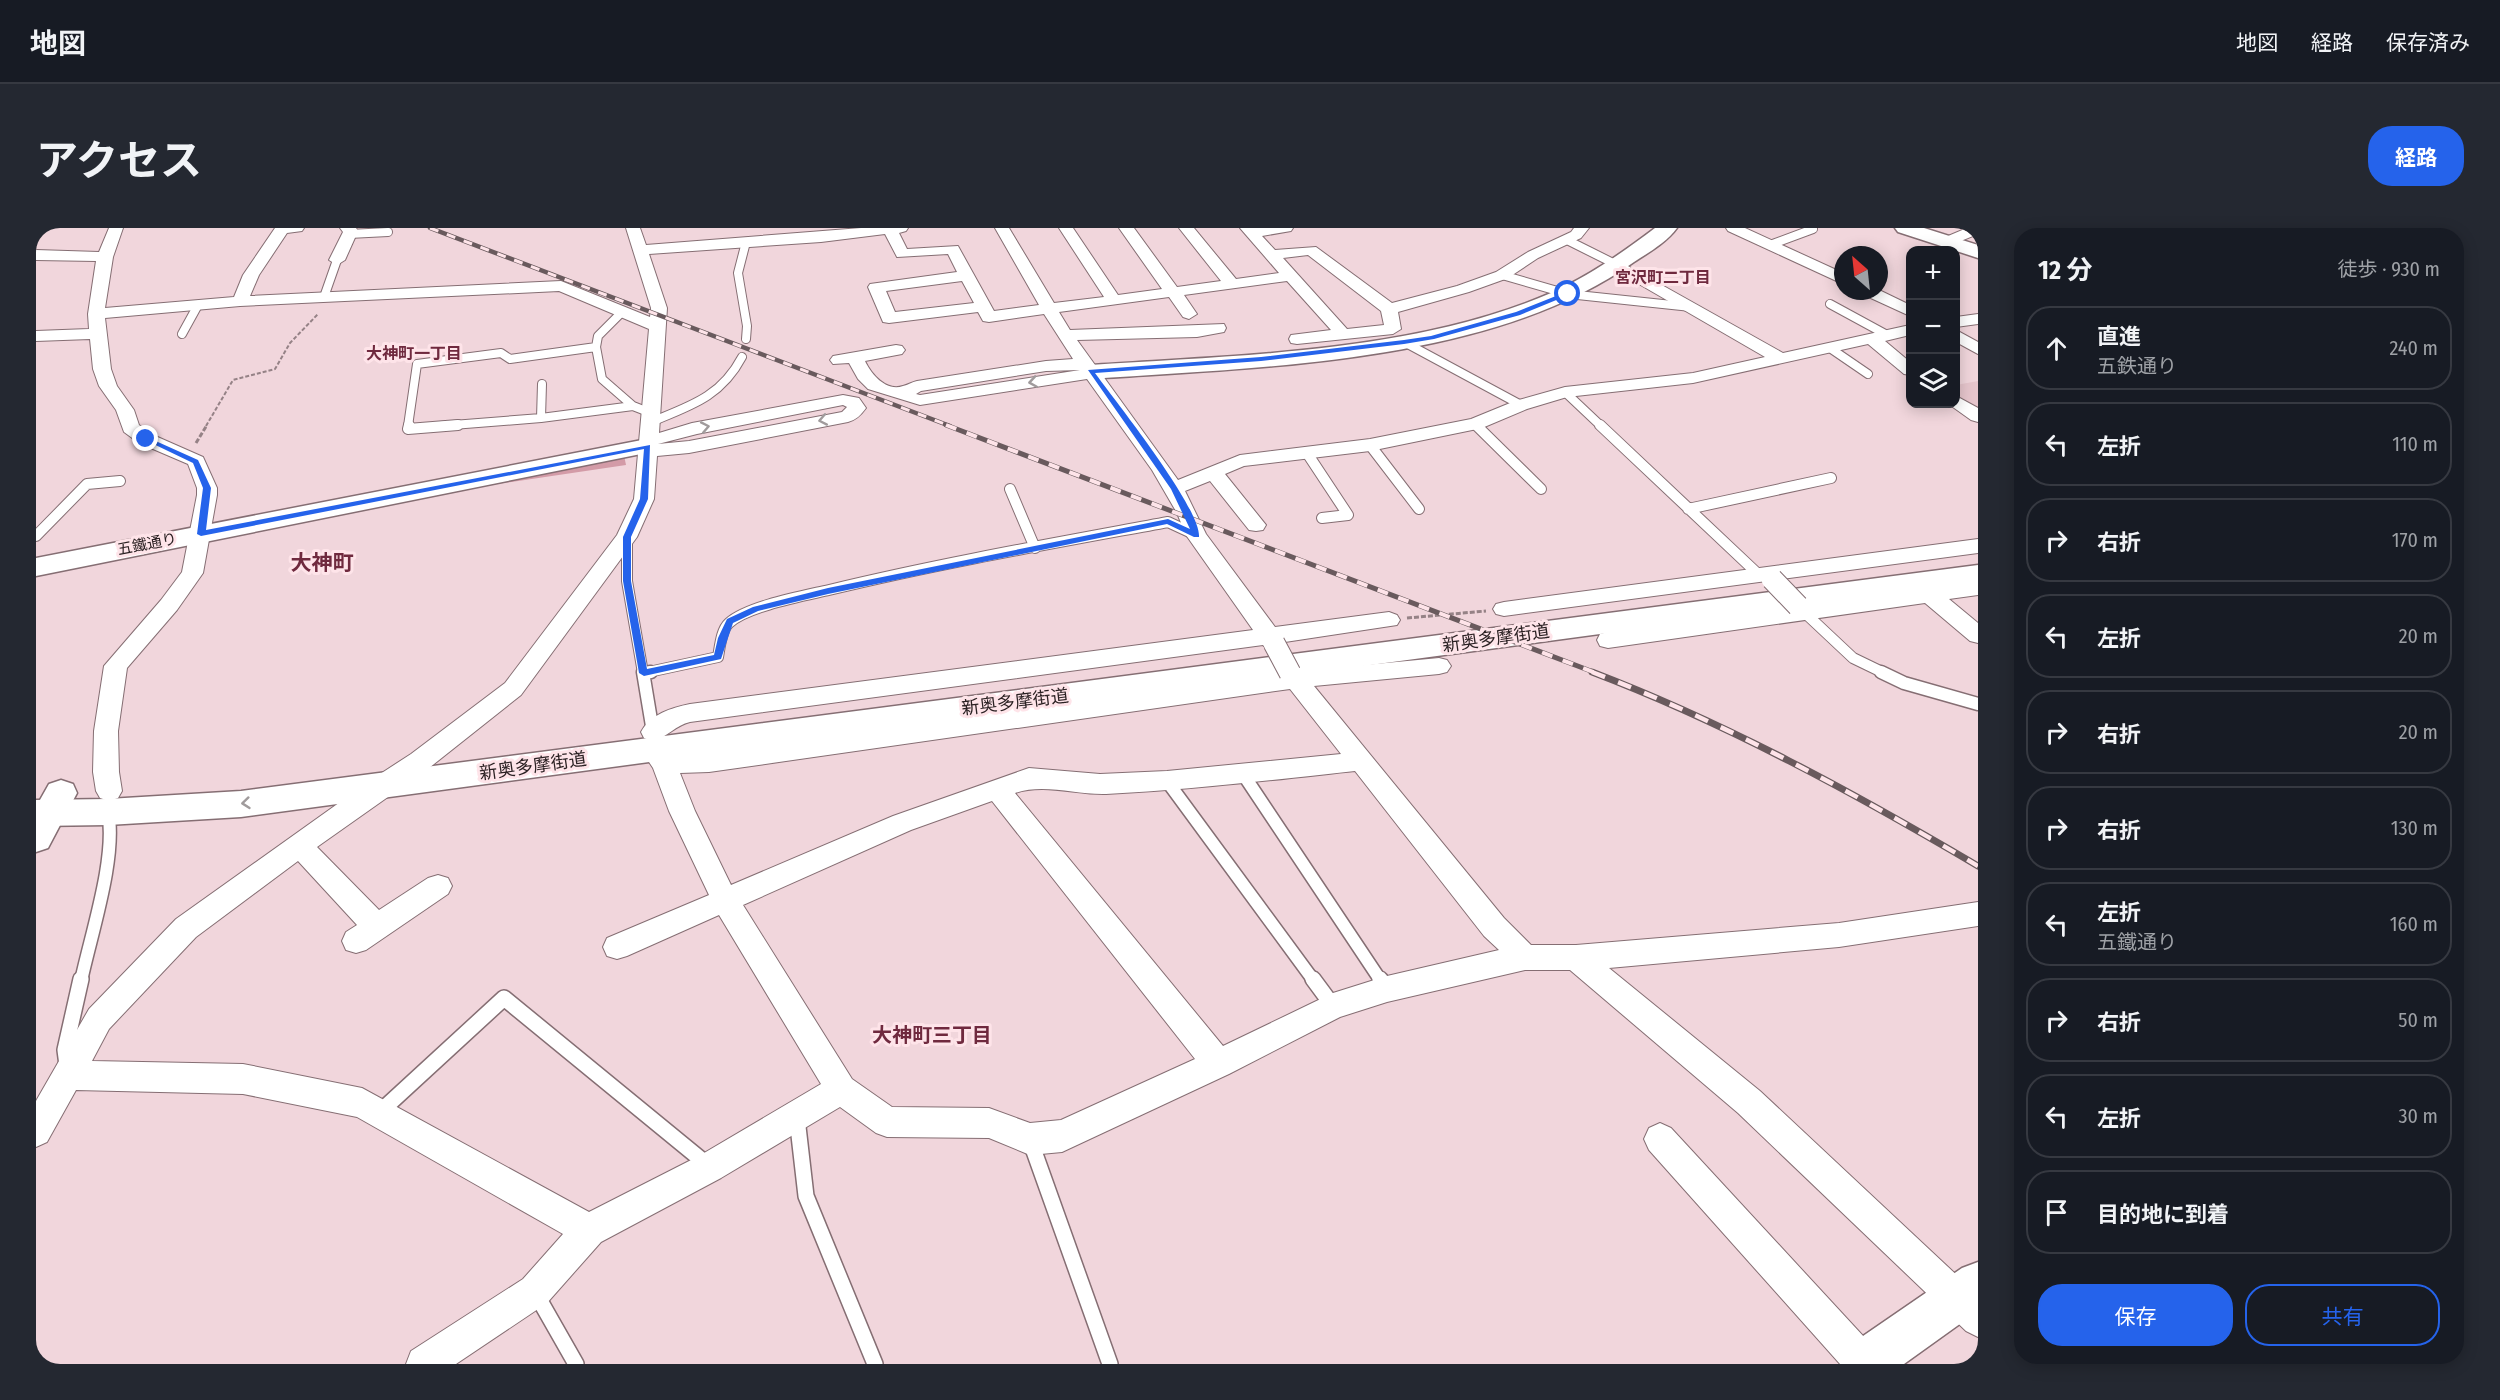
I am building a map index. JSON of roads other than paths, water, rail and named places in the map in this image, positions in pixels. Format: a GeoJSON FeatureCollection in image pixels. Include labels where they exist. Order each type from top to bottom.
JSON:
{"type":"FeatureCollection","features":[{"type":"Feature","properties":{"kind":"main road"},"geometry":{"type":"LineString","coordinates":[[1089,370],[1261,359],[1432,338],[1518,313],[1568,294],[1619,266],[1667,228]]}},
{"type":"Feature","properties":{"kind":"main road"},"geometry":{"type":"LineString","coordinates":[[1905,228],[1978,252]]}},
{"type":"Feature","properties":{"kind":"main road","name":"五鐵通り"},"geometry":{"type":"LineString","coordinates":[[36,567],[201,534],[649,435]]}},
{"type":"Feature","properties":{"kind":"main road","name":"新奥多摩街道"},"geometry":{"type":"LineString","coordinates":[[44,810],[420,761],[656,749],[1978,559]]}},
{"type":"Feature","properties":{"kind":"main road","name":"新奥多摩街道"},"geometry":{"type":"LineString","coordinates":[[109,802],[241,804],[1978,574]]}},
{"type":"Feature","properties":{"kind":"main road"},"geometry":{"type":"LineString","coordinates":[[1864,1364],[1971,1300]]}},
{"type":"Feature","properties":{"kind":"street"},"geometry":{"type":"LineString","coordinates":[[109,802],[106,731],[116,666],[169,606],[188,579],[196,561],[207,488],[196,461],[146,439],[130,428],[125,410],[108,386],[102,369],[96,314],[105,257],[116,228]]}},
{"type":"Feature","properties":{"kind":"street"},"geometry":{"type":"LineString","coordinates":[[240,301],[251,275],[282,229],[297,228]]}},
{"type":"Feature","properties":{"kind":"street"},"geometry":{"type":"LineString","coordinates":[[36,1131],[99,1019],[186,928],[380,787],[420,761],[513,689],[627,537],[644,499],[659,308],[633,228]]}},
{"type":"Feature","properties":{"kind":"street"},"geometry":{"type":"LineString","coordinates":[[640,250],[747,235],[893,228],[902,254],[953,249],[989,317],[1290,276]]}},
{"type":"Feature","properties":{"kind":"street"},"geometry":{"type":"LineString","coordinates":[[1002,228],[1089,370],[1174,489],[1190,518],[1196,535],[1272,640],[1291,677],[1362,761],[1494,927],[1525,957]]}},
{"type":"Feature","properties":{"kind":"street"},"geometry":{"type":"LineString","coordinates":[[1066,228],[1114,300]]}},
{"type":"Feature","properties":{"kind":"street"},"geometry":{"type":"LineString","coordinates":[[1126,228],[1189,314]]}},
{"type":"Feature","properties":{"kind":"street"},"geometry":{"type":"LineString","coordinates":[[1186,228],[1232,284]]}},
{"type":"Feature","properties":{"kind":"street"},"geometry":{"type":"LineString","coordinates":[[1250,230],[1286,228]]}},
{"type":"Feature","properties":{"kind":"street"},"geometry":{"type":"LineString","coordinates":[[1389,309],[1463,289],[1502,275],[1533,255],[1567,240],[1582,228]]}},
{"type":"Feature","properties":{"kind":"street"},"geometry":{"type":"LineString","coordinates":[[1739,229],[1834,275]]}},
{"type":"Feature","properties":{"kind":"street"},"geometry":{"type":"LineString","coordinates":[[1946,242],[1978,229]]}},
{"type":"Feature","properties":{"kind":"street"},"geometry":{"type":"LineString","coordinates":[[1250,230],[1343,334]]}},
{"type":"Feature","properties":{"kind":"street"},"geometry":{"type":"LineString","coordinates":[[337,260],[348,231]]}},
{"type":"Feature","properties":{"kind":"street"},"geometry":{"type":"LineString","coordinates":[[1271,255],[1311,250],[1389,309],[1394,329],[1297,339]]}},
{"type":"Feature","properties":{"kind":"street"},"geometry":{"type":"LineString","coordinates":[[36,255],[105,257]]}},
{"type":"Feature","properties":{"kind":"street"},"geometry":{"type":"LineString","coordinates":[[1619,266],[1780,358]]}},
{"type":"Feature","properties":{"kind":"street"},"geometry":{"type":"LineString","coordinates":[[966,276],[876,287],[889,318],[983,307]]}},
{"type":"Feature","properties":{"kind":"street"},"geometry":{"type":"LineString","coordinates":[[96,314],[240,301],[561,286],[621,313],[657,326]]}},
{"type":"Feature","properties":{"kind":"street"},"geometry":{"type":"LineString","coordinates":[[1887,300],[1906,309]]}},
{"type":"Feature","properties":{"kind":"street"},"geometry":{"type":"LineString","coordinates":[[1960,321],[1978,318]]}},
{"type":"Feature","properties":{"kind":"street"},"geometry":{"type":"LineString","coordinates":[[1067,335],[1197,332],[1218,328]]}},
{"type":"Feature","properties":{"kind":"street"},"geometry":{"type":"LineString","coordinates":[[1174,489],[1240,461],[1370,445],[1475,424],[1521,405],[1565,392],[1693,378],[1906,331]]}},
{"type":"Feature","properties":{"kind":"street"},"geometry":{"type":"LineString","coordinates":[[36,336],[97,334]]}},
{"type":"Feature","properties":{"kind":"street"},"geometry":{"type":"LineString","coordinates":[[1880,337],[1906,365]]}},
{"type":"Feature","properties":{"kind":"street"},"geometry":{"type":"LineString","coordinates":[[1960,338],[1978,349]]}},
{"type":"Feature","properties":{"kind":"street"},"geometry":{"type":"LineString","coordinates":[[896,350],[847,359],[871,384],[908,393],[917,386],[1046,366],[1089,370]]}},
{"type":"Feature","properties":{"kind":"street"},"geometry":{"type":"LineString","coordinates":[[843,400],[853,402],[857,408],[848,416],[689,447],[649,435],[843,400]]}},
{"type":"Feature","properties":{"kind":"street"},"geometry":{"type":"LineString","coordinates":[[1960,404],[1978,416]]}},
{"type":"Feature","properties":{"kind":"street"},"geometry":{"type":"LineString","coordinates":[[1214,472],[1256,525]]}},
{"type":"Feature","properties":{"kind":"street"},"geometry":{"type":"LineString","coordinates":[[1504,609],[1978,546]]}},
{"type":"Feature","properties":{"kind":"street"},"geometry":{"type":"LineString","coordinates":[[1765,575],[1801,609]]}},
{"type":"Feature","properties":{"kind":"street"},"geometry":{"type":"LineString","coordinates":[[1608,640],[1801,609],[1978,588]]}},
{"type":"Feature","properties":{"kind":"street"},"geometry":{"type":"LineString","coordinates":[[1929,594],[1978,635]]}},
{"type":"Feature","properties":{"kind":"street"},"geometry":{"type":"LineString","coordinates":[[656,749],[675,716],[690,713],[1272,640],[1389,620]]}},
{"type":"Feature","properties":{"kind":"street"},"geometry":{"type":"LineString","coordinates":[[656,749],[709,762],[1291,677],[1439,666]]}},
{"type":"Feature","properties":{"kind":"street"},"geometry":{"type":"LineString","coordinates":[[656,749],[682,811],[725,900],[841,1089],[887,1122],[989,1123],[1030,1139],[1062,1136],[1218,1064],[1333,1006],[1387,989],[1525,957],[1576,958],[1839,934],[1978,914]]}},
{"type":"Feature","properties":{"kind":"street"},"geometry":{"type":"LineString","coordinates":[[617,947],[902,823],[1029,778],[1100,784],[1167,781],[1362,761]]}},
{"type":"Feature","properties":{"kind":"street"},"geometry":{"type":"LineString","coordinates":[[997,789],[1218,1064]]}},
{"type":"Feature","properties":{"kind":"street"},"geometry":{"type":"LineString","coordinates":[[300,846],[367,934],[438,886]]}},
{"type":"Feature","properties":{"kind":"street"},"geometry":{"type":"LineString","coordinates":[[1576,958],[1749,1102],[1971,1300]]}},
{"type":"Feature","properties":{"kind":"street"},"geometry":{"type":"LineString","coordinates":[[68,1075],[243,1079],[362,1103],[588,1230]]}},
{"type":"Feature","properties":{"kind":"street"},"geometry":{"type":"LineString","coordinates":[[424,1364],[535,1291],[588,1230],[710,1167],[841,1089]]}},
{"type":"Feature","properties":{"kind":"street"},"geometry":{"type":"LineString","coordinates":[[1660,1138],[1864,1364]]}},
{"type":"Feature","properties":{"kind":"lane"},"geometry":{"type":"LineString","coordinates":[[1770,245],[1813,229],[1811,228]]}},
{"type":"Feature","properties":{"kind":"lane"},"geometry":{"type":"LineString","coordinates":[[348,231],[388,232]]}},
{"type":"Feature","properties":{"kind":"lane"},"geometry":{"type":"LineString","coordinates":[[746,339],[747,326],[738,273],[747,235]]}},
{"type":"Feature","properties":{"kind":"lane"},"geometry":{"type":"LineString","coordinates":[[1567,240],[1619,266]]}},
{"type":"Feature","properties":{"kind":"lane"},"geometry":{"type":"LineString","coordinates":[[324,297],[337,260]]}},
{"type":"Feature","properties":{"kind":"lane"},"geometry":{"type":"LineString","coordinates":[[1502,275],[1568,294],[1691,307]]}},
{"type":"Feature","properties":{"kind":"lane"},"geometry":{"type":"LineString","coordinates":[[1830,304],[1880,337]]}},
{"type":"Feature","properties":{"kind":"lane"},"geometry":{"type":"LineString","coordinates":[[182,334],[198,305]]}},
{"type":"Feature","properties":{"kind":"lane"},"geometry":{"type":"LineString","coordinates":[[621,313],[598,336],[596,347],[602,379],[633,406],[649,435],[718,390],[735,374],[742,357]]}},
{"type":"Feature","properties":{"kind":"lane"},"geometry":{"type":"LineString","coordinates":[[1404,342],[1521,405]]}},
{"type":"Feature","properties":{"kind":"lane"},"geometry":{"type":"LineString","coordinates":[[596,347],[510,359],[501,353],[417,364],[408,429],[541,418],[633,406]]}},
{"type":"Feature","properties":{"kind":"lane"},"geometry":{"type":"LineString","coordinates":[[1830,348],[1868,374]]}},
{"type":"Feature","properties":{"kind":"lane"},"geometry":{"type":"LineString","coordinates":[[541,418],[542,384]]}},
{"type":"Feature","properties":{"kind":"lane"},"geometry":{"type":"LineString","coordinates":[[1565,392],[1688,509],[1765,575]]}},
{"type":"Feature","properties":{"kind":"lane"},"geometry":{"type":"LineString","coordinates":[[1475,424],[1541,489]]}},
{"type":"Feature","properties":{"kind":"lane"},"geometry":{"type":"LineString","coordinates":[[1370,445],[1419,509]]}},
{"type":"Feature","properties":{"kind":"lane"},"geometry":{"type":"LineString","coordinates":[[1307,453],[1348,515],[1322,518]]}},
{"type":"Feature","properties":{"kind":"lane"},"geometry":{"type":"LineString","coordinates":[[1688,509],[1831,478]]}},
{"type":"Feature","properties":{"kind":"lane"},"geometry":{"type":"LineString","coordinates":[[36,536],[87,484],[120,481]]}},
{"type":"Feature","properties":{"kind":"lane"},"geometry":{"type":"LineString","coordinates":[[1010,489],[1035,548]]}},
{"type":"Feature","properties":{"kind":"lane"},"geometry":{"type":"LineString","coordinates":[[644,673],[718,657],[730,621],[756,609],[908,573],[1168,522],[1196,535]]}},
{"type":"Feature","properties":{"kind":"lane"},"geometry":{"type":"LineString","coordinates":[[627,537],[627,581],[656,749]]}},
{"type":"Feature","properties":{"kind":"lane"},"geometry":{"type":"LineString","coordinates":[[1801,609],[1853,658],[1904,683],[1978,704]]}},
{"type":"Feature","properties":{"kind":"lane"},"geometry":{"type":"LineString","coordinates":[[1244,774],[1387,989]]}},
{"type":"Feature","properties":{"kind":"lane"},"geometry":{"type":"LineString","coordinates":[[1167,781],[1333,1006]]}},
{"type":"Feature","properties":{"kind":"lane"},"geometry":{"type":"LineString","coordinates":[[68,1075],[65,1050],[110,851],[109,802]]}},
{"type":"Feature","properties":{"kind":"lane"},"geometry":{"type":"LineString","coordinates":[[380,1112],[504,998],[710,1167]]}},
{"type":"Feature","properties":{"kind":"lane"},"geometry":{"type":"LineString","coordinates":[[797,1117],[806,1196],[875,1364]]}},
{"type":"Feature","properties":{"kind":"lane"},"geometry":{"type":"LineString","coordinates":[[1030,1139],[1110,1364]]}},
{"type":"Feature","properties":{"kind":"lane"},"geometry":{"type":"LineString","coordinates":[[535,1291],[576,1364]]}},
{"type":"Feature","properties":{"kind":"railway"},"geometry":{"type":"LineString","coordinates":[[430,228],[950,426]]}},
{"type":"Feature","properties":{"kind":"railway"},"geometry":{"type":"LineString","coordinates":[[946,425],[1596,673]]}},
{"type":"Feature","properties":{"kind":"railway"},"geometry":{"type":"LineString","coordinates":[[1592,672],[1691,714],[1789,761],[1978,866]]}},
{"type":"Feature","properties":{"kind":"district","name":"宮沢町二丁目"},"geometry":{"type":"Point","coordinates":[1663,277]}},
{"type":"Feature","properties":{"kind":"district","name":"大神町一丁目"},"geometry":{"type":"Point","coordinates":[414,353]}},
{"type":"Feature","properties":{"kind":"district","name":"大神町"},"geometry":{"type":"Point","coordinates":[322,563]}},
{"type":"Feature","properties":{"kind":"district","name":"大神町三丁目"},"geometry":{"type":"Point","coordinates":[932,1035]}}]}
